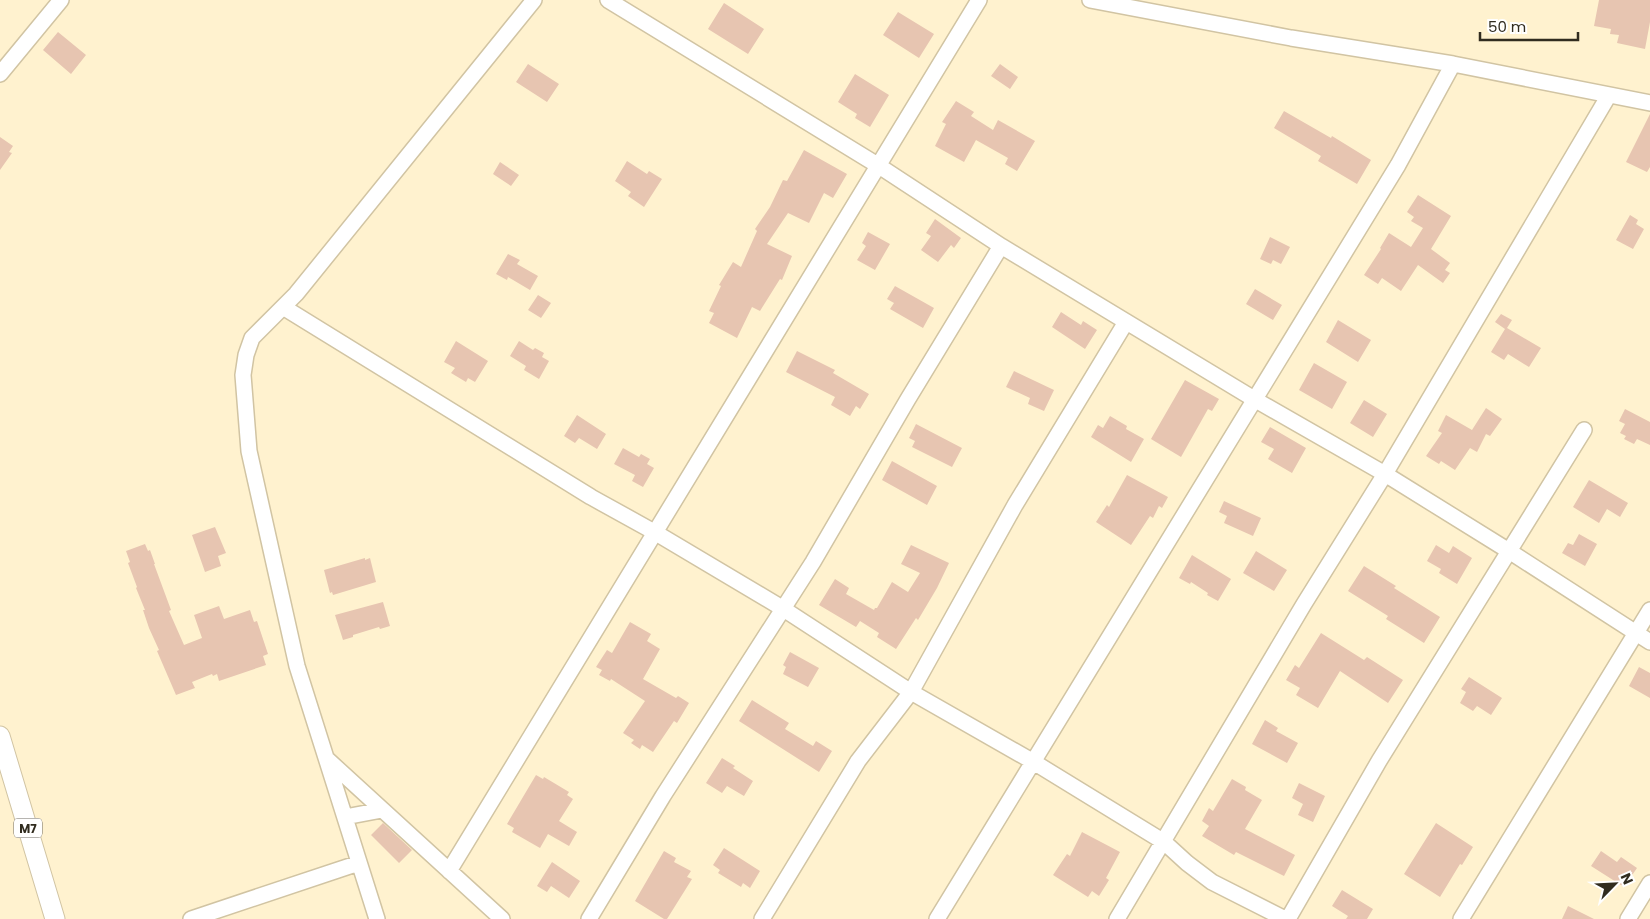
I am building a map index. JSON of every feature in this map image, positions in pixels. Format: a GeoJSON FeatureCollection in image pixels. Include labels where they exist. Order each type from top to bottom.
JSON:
{"type":"FeatureCollection","features":[{"type":"Feature","properties":{"kind":"main road","name":"M7"},"geometry":{"type":"LineString","coordinates":[[0,736],[55,919]]}},
{"type":"Feature","properties":{"kind":"street"},"geometry":{"type":"LineString","coordinates":[[0,74],[61,0]]}},
{"type":"Feature","properties":{"kind":"street"},"geometry":{"type":"LineString","coordinates":[[377,919],[297,666],[249,451],[244,375],[246,355],[252,338],[296,294],[534,0]]}},
{"type":"Feature","properties":{"kind":"street"},"geometry":{"type":"LineString","coordinates":[[608,0],[879,166],[1001,246],[1254,399],[1385,474],[1650,642]]}},
{"type":"Feature","properties":{"kind":"street"},"geometry":{"type":"LineString","coordinates":[[449,871],[979,0]]}},
{"type":"Feature","properties":{"kind":"street"},"geometry":{"type":"LineString","coordinates":[[1090,0],[1291,38],[1453,64],[1650,103]]}},
{"type":"Feature","properties":{"kind":"street"},"geometry":{"type":"LineString","coordinates":[[937,919],[1398,165],[1453,64]]}},
{"type":"Feature","properties":{"kind":"street"},"geometry":{"type":"LineString","coordinates":[[1117,919],[1304,604],[1385,474],[1609,95]]}},
{"type":"Feature","properties":{"kind":"street"},"geometry":{"type":"LineString","coordinates":[[589,919],[662,796],[813,562],[908,399],[1001,246]]}},
{"type":"Feature","properties":{"kind":"street"},"geometry":{"type":"LineString","coordinates":[[283,307],[591,497],[656,533],[782,608],[911,692],[1032,761],[1164,842],[1186,863],[1212,882],[1286,919],[1379,761],[1584,430]]}},
{"type":"Feature","properties":{"kind":"street"},"geometry":{"type":"LineString","coordinates":[[762,919],[858,761],[911,692],[1015,505],[1126,322]]}},
{"type":"Feature","properties":{"kind":"street"},"geometry":{"type":"LineString","coordinates":[[1461,919],[1650,610]]}},
{"type":"Feature","properties":{"kind":"street"},"geometry":{"type":"LineString","coordinates":[[327,759],[502,919]]}},
{"type":"Feature","properties":{"kind":"street"},"geometry":{"type":"LineString","coordinates":[[345,817],[382,810]]}},
{"type":"Feature","properties":{"kind":"street"},"geometry":{"type":"LineString","coordinates":[[191,919],[359,863]]}},
{"type":"Feature","properties":{"kind":"street"},"geometry":{"type":"LineString","coordinates":[[1628,919],[1650,883]]}},
{"type":"Feature","properties":{"kind":"building"},"geometry":{"type":"Polygon","coordinates":[[[1599,0],[1650,0],[1650,22],[1645,49],[1617,43],[1619,35],[1610,34],[1611,29],[1594,26],[1599,0]]]}},
{"type":"Feature","properties":{"kind":"building"},"geometry":{"type":"Polygon","coordinates":[[[724,3],[764,29],[748,54],[708,29],[724,3]]]}},
{"type":"Feature","properties":{"kind":"building"},"geometry":{"type":"Polygon","coordinates":[[[898,12],[934,34],[919,58],[883,35],[898,12]]]}},
{"type":"Feature","properties":{"kind":"building"},"geometry":{"type":"Polygon","coordinates":[[[58,32],[86,55],[71,74],[43,50],[58,32]]]}},
{"type":"Feature","properties":{"kind":"building"},"geometry":{"type":"Polygon","coordinates":[[[528,64],[559,84],[547,102],[516,82],[528,64]]]}},
{"type":"Feature","properties":{"kind":"building"},"geometry":{"type":"Polygon","coordinates":[[[1000,64],[1018,77],[1010,89],[991,76],[1000,64]]]}},
{"type":"Feature","properties":{"kind":"building"},"geometry":{"type":"Polygon","coordinates":[[[855,74],[889,95],[870,127],[855,118],[857,114],[838,102],[855,74]]]}},
{"type":"Feature","properties":{"kind":"building"},"geometry":{"type":"Polygon","coordinates":[[[956,101],[974,112],[971,116],[993,130],[998,120],[1035,141],[1017,171],[1005,164],[1008,158],[976,140],[964,162],[935,146],[946,124],[942,122],[956,101]]]}},
{"type":"Feature","properties":{"kind":"building"},"geometry":{"type":"Polygon","coordinates":[[[1284,111],[1331,138],[1332,136],[1371,160],[1357,184],[1318,161],[1321,156],[1274,128],[1284,111]]]}},
{"type":"Feature","properties":{"kind":"building"},"geometry":{"type":"Polygon","coordinates":[[[1650,114],[1650,167],[1647,172],[1626,162],[1650,114]]]}},
{"type":"Feature","properties":{"kind":"building"},"geometry":{"type":"Polygon","coordinates":[[[0,137],[13,146],[9,152],[12,153],[0,170],[0,137]]]}},
{"type":"Feature","properties":{"kind":"building"},"geometry":{"type":"Polygon","coordinates":[[[804,150],[847,174],[833,198],[824,193],[809,223],[788,213],[767,244],[792,256],[782,280],[780,279],[760,311],[752,307],[737,338],[709,323],[714,313],[709,311],[721,286],[719,285],[733,262],[741,267],[757,231],[755,229],[770,207],[783,180],[787,181],[804,150]]]}},
{"type":"Feature","properties":{"kind":"building"},"geometry":{"type":"Polygon","coordinates":[[[627,161],[647,174],[649,171],[662,179],[644,207],[628,196],[631,192],[615,181],[627,161]]]}},
{"type":"Feature","properties":{"kind":"building"},"geometry":{"type":"Polygon","coordinates":[[[500,162],[519,175],[511,186],[493,174],[500,162]]]}},
{"type":"Feature","properties":{"kind":"building"},"geometry":{"type":"Polygon","coordinates":[[[1418,195],[1451,216],[1431,249],[1450,263],[1445,270],[1450,273],[1443,283],[1418,265],[1401,291],[1382,278],[1378,284],[1364,275],[1389,233],[1411,247],[1423,228],[1411,221],[1414,217],[1407,212],[1418,195]]]}},
{"type":"Feature","properties":{"kind":"building"},"geometry":{"type":"Polygon","coordinates":[[[1630,215],[1638,220],[1636,224],[1644,229],[1633,249],[1616,240],[1630,215]]]}},
{"type":"Feature","properties":{"kind":"building"},"geometry":{"type":"Polygon","coordinates":[[[935,219],[961,238],[954,248],[951,245],[938,262],[921,250],[931,236],[926,233],[935,219]]]}},
{"type":"Feature","properties":{"kind":"building"},"geometry":{"type":"Polygon","coordinates":[[[868,232],[890,244],[875,270],[857,260],[866,246],[862,243],[868,232]]]}},
{"type":"Feature","properties":{"kind":"building"},"geometry":{"type":"Polygon","coordinates":[[[1270,237],[1290,247],[1281,264],[1273,260],[1271,264],[1260,259],[1270,237]]]}},
{"type":"Feature","properties":{"kind":"building"},"geometry":{"type":"Polygon","coordinates":[[[508,254],[520,260],[517,264],[538,276],[530,290],[508,277],[507,280],[496,274],[508,254]]]}},
{"type":"Feature","properties":{"kind":"building"},"geometry":{"type":"Polygon","coordinates":[[[895,286],[934,308],[923,328],[890,309],[894,303],[887,299],[895,286]]]}},
{"type":"Feature","properties":{"kind":"building"},"geometry":{"type":"Polygon","coordinates":[[[1255,289],[1282,305],[1273,320],[1246,304],[1255,289]]]}},
{"type":"Feature","properties":{"kind":"building"},"geometry":{"type":"Polygon","coordinates":[[[538,295],[551,303],[541,318],[528,310],[538,295]]]}},
{"type":"Feature","properties":{"kind":"building"},"geometry":{"type":"Polygon","coordinates":[[[1061,312],[1081,325],[1083,321],[1097,330],[1085,349],[1052,327],[1061,312]]]}},
{"type":"Feature","properties":{"kind":"building"},"geometry":{"type":"Polygon","coordinates":[[[1501,314],[1512,320],[1507,328],[1541,348],[1529,367],[1508,354],[1504,360],[1491,352],[1505,329],[1495,322],[1501,314]]]}},
{"type":"Feature","properties":{"kind":"building"},"geometry":{"type":"Polygon","coordinates":[[[1338,320],[1371,340],[1358,362],[1326,342],[1338,320]]]}},
{"type":"Feature","properties":{"kind":"building"},"geometry":{"type":"Polygon","coordinates":[[[456,341],[488,361],[475,382],[468,378],[466,382],[451,373],[455,368],[444,362],[456,341]]]}},
{"type":"Feature","properties":{"kind":"building"},"geometry":{"type":"Polygon","coordinates":[[[519,341],[533,350],[535,348],[544,353],[542,357],[549,361],[539,379],[524,370],[526,366],[510,356],[519,341]]]}},
{"type":"Feature","properties":{"kind":"building"},"geometry":{"type":"Polygon","coordinates":[[[797,351],[835,370],[833,373],[869,394],[860,409],[856,406],[850,416],[831,405],[835,397],[786,372],[797,351]]]}},
{"type":"Feature","properties":{"kind":"building"},"geometry":{"type":"Polygon","coordinates":[[[1314,363],[1347,382],[1332,409],[1299,390],[1314,363]]]}},
{"type":"Feature","properties":{"kind":"building"},"geometry":{"type":"Polygon","coordinates":[[[1014,371],[1054,390],[1044,411],[1028,404],[1030,398],[1006,387],[1014,371]]]}},
{"type":"Feature","properties":{"kind":"building"},"geometry":{"type":"Polygon","coordinates":[[[1185,380],[1219,399],[1212,411],[1208,409],[1181,457],[1151,439],[1185,380]]]}},
{"type":"Feature","properties":{"kind":"building"},"geometry":{"type":"Polygon","coordinates":[[[1364,400],[1387,414],[1373,437],[1350,423],[1364,400]]]}},
{"type":"Feature","properties":{"kind":"building"},"geometry":{"type":"Polygon","coordinates":[[[1486,408],[1502,419],[1490,436],[1486,434],[1477,452],[1470,448],[1455,470],[1441,461],[1439,464],[1426,456],[1442,433],[1438,431],[1446,415],[1472,430],[1486,408]]]}},
{"type":"Feature","properties":{"kind":"building"},"geometry":{"type":"Polygon","coordinates":[[[1625,409],[1650,422],[1650,445],[1637,439],[1634,444],[1624,439],[1626,436],[1620,433],[1625,424],[1619,421],[1625,409]]]}},
{"type":"Feature","properties":{"kind":"building"},"geometry":{"type":"Polygon","coordinates":[[[577,415],[606,434],[597,449],[579,438],[575,443],[564,436],[577,415]]]}},
{"type":"Feature","properties":{"kind":"building"},"geometry":{"type":"Polygon","coordinates":[[[1110,416],[1127,426],[1126,429],[1144,439],[1131,462],[1091,437],[1098,425],[1103,428],[1110,416]]]}},
{"type":"Feature","properties":{"kind":"building"},"geometry":{"type":"Polygon","coordinates":[[[916,424],[962,448],[952,467],[912,447],[915,441],[909,438],[916,424]]]}},
{"type":"Feature","properties":{"kind":"building"},"geometry":{"type":"Polygon","coordinates":[[[1270,427],[1306,448],[1292,473],[1268,459],[1274,449],[1261,442],[1270,427]]]}},
{"type":"Feature","properties":{"kind":"building"},"geometry":{"type":"Polygon","coordinates":[[[623,448],[639,457],[641,454],[650,459],[647,464],[654,468],[643,487],[632,481],[635,475],[614,464],[623,448]]]}},
{"type":"Feature","properties":{"kind":"building"},"geometry":{"type":"Polygon","coordinates":[[[892,461],[937,486],[927,505],[882,480],[892,461]]]}},
{"type":"Feature","properties":{"kind":"building"},"geometry":{"type":"Polygon","coordinates":[[[1127,475],[1168,497],[1162,508],[1159,506],[1153,518],[1150,516],[1131,545],[1096,522],[1107,505],[1109,507],[1127,475]]]}},
{"type":"Feature","properties":{"kind":"building"},"geometry":{"type":"Polygon","coordinates":[[[1589,480],[1628,503],[1620,517],[1607,509],[1599,523],[1573,507],[1589,480]]]}},
{"type":"Feature","properties":{"kind":"building"},"geometry":{"type":"Polygon","coordinates":[[[1224,501],[1261,518],[1253,536],[1224,523],[1227,516],[1219,512],[1224,501]]]}},
{"type":"Feature","properties":{"kind":"building"},"geometry":{"type":"Polygon","coordinates":[[[215,527],[226,553],[218,556],[221,566],[205,572],[192,535],[215,527]]]}},
{"type":"Feature","properties":{"kind":"building"},"geometry":{"type":"Polygon","coordinates":[[[1579,534],[1597,544],[1585,566],[1562,553],[1568,543],[1573,545],[1579,534]]]}},
{"type":"Feature","properties":{"kind":"building"},"geometry":{"type":"Polygon","coordinates":[[[145,544],[148,551],[150,550],[171,610],[169,611],[184,645],[202,638],[194,615],[219,606],[224,619],[250,610],[254,622],[257,621],[268,654],[263,656],[266,665],[219,681],[217,674],[213,676],[212,674],[192,682],[195,688],[176,695],[157,651],[159,650],[149,628],[143,610],[145,610],[128,563],[130,562],[126,551],[145,544]]]}},
{"type":"Feature","properties":{"kind":"building"},"geometry":{"type":"Polygon","coordinates":[[[911,545],[949,563],[918,620],[916,618],[896,649],[877,637],[879,633],[860,621],[856,627],[819,605],[835,579],[849,588],[846,594],[874,610],[892,582],[908,592],[920,573],[901,564],[911,545]]]}},
{"type":"Feature","properties":{"kind":"building"},"geometry":{"type":"Polygon","coordinates":[[[1436,545],[1449,553],[1453,546],[1472,558],[1457,584],[1439,573],[1441,569],[1427,561],[1436,545]]]}},
{"type":"Feature","properties":{"kind":"building"},"geometry":{"type":"Polygon","coordinates":[[[1256,551],[1287,570],[1274,591],[1243,573],[1256,551]]]}},
{"type":"Feature","properties":{"kind":"building"},"geometry":{"type":"Polygon","coordinates":[[[1192,555],[1231,579],[1218,601],[1191,582],[1190,584],[1179,578],[1192,555]]]}},
{"type":"Feature","properties":{"kind":"building"},"geometry":{"type":"Polygon","coordinates":[[[365,558],[365,560],[370,558],[376,582],[333,595],[332,592],[330,593],[324,570],[365,558]]]}},
{"type":"Feature","properties":{"kind":"building"},"geometry":{"type":"Polygon","coordinates":[[[1364,566],[1396,586],[1394,588],[1440,617],[1424,643],[1386,619],[1388,616],[1348,591],[1364,566]]]}},
{"type":"Feature","properties":{"kind":"building"},"geometry":{"type":"Polygon","coordinates":[[[383,602],[390,626],[380,629],[379,627],[343,640],[335,615],[383,602]]]}},
{"type":"Feature","properties":{"kind":"building"},"geometry":{"type":"Polygon","coordinates":[[[630,622],[651,634],[647,641],[660,649],[643,679],[676,698],[678,696],[689,703],[677,723],[674,721],[653,752],[642,745],[640,749],[631,743],[634,740],[623,733],[645,701],[611,679],[610,681],[599,675],[602,670],[596,667],[607,650],[612,653],[630,622]]]}},
{"type":"Feature","properties":{"kind":"building"},"geometry":{"type":"Polygon","coordinates":[[[1321,633],[1364,660],[1367,657],[1403,680],[1388,703],[1340,671],[1318,708],[1296,695],[1300,688],[1286,680],[1295,665],[1299,668],[1321,633]]]}},
{"type":"Feature","properties":{"kind":"building"},"geometry":{"type":"Polygon","coordinates":[[[790,652],[819,668],[808,687],[783,674],[786,667],[783,665],[790,652]]]}},
{"type":"Feature","properties":{"kind":"building"},"geometry":{"type":"Polygon","coordinates":[[[1639,667],[1650,673],[1650,698],[1629,686],[1639,667]]]}},
{"type":"Feature","properties":{"kind":"building"},"geometry":{"type":"Polygon","coordinates":[[[1469,677],[1502,698],[1491,715],[1477,706],[1473,711],[1460,703],[1466,692],[1461,689],[1469,677]]]}},
{"type":"Feature","properties":{"kind":"building"},"geometry":{"type":"Polygon","coordinates":[[[752,700],[789,723],[785,729],[813,746],[816,741],[832,751],[819,772],[739,721],[752,700]]]}},
{"type":"Feature","properties":{"kind":"building"},"geometry":{"type":"Polygon","coordinates":[[[1265,720],[1278,728],[1276,731],[1298,743],[1287,763],[1252,744],[1265,720]]]}},
{"type":"Feature","properties":{"kind":"building"},"geometry":{"type":"Polygon","coordinates":[[[722,758],[753,781],[744,796],[727,786],[722,793],[706,783],[722,758]]]}},
{"type":"Feature","properties":{"kind":"building"},"geometry":{"type":"Polygon","coordinates":[[[536,775],[543,779],[544,777],[569,792],[567,795],[573,799],[559,821],[577,832],[569,846],[548,834],[540,848],[512,832],[514,828],[507,824],[536,775]]]}},
{"type":"Feature","properties":{"kind":"building"},"geometry":{"type":"Polygon","coordinates":[[[1232,779],[1246,787],[1245,790],[1262,800],[1245,829],[1295,855],[1284,876],[1236,852],[1234,855],[1202,836],[1209,826],[1202,821],[1209,808],[1213,811],[1232,779]]]}},
{"type":"Feature","properties":{"kind":"building"},"geometry":{"type":"Polygon","coordinates":[[[1299,783],[1325,796],[1313,822],[1298,815],[1303,804],[1292,798],[1299,783]]]}},
{"type":"Feature","properties":{"kind":"building"},"geometry":{"type":"Polygon","coordinates":[[[383,823],[412,850],[399,863],[371,835],[383,823]]]}},
{"type":"Feature","properties":{"kind":"building"},"geometry":{"type":"Polygon","coordinates":[[[1436,823],[1473,847],[1440,897],[1404,874],[1436,823]]]}},
{"type":"Feature","properties":{"kind":"building"},"geometry":{"type":"Polygon","coordinates":[[[1082,832],[1120,852],[1106,878],[1109,880],[1099,896],[1092,891],[1088,897],[1053,875],[1067,854],[1070,856],[1082,832]]]}},
{"type":"Feature","properties":{"kind":"building"},"geometry":{"type":"Polygon","coordinates":[[[724,848],[760,871],[750,888],[743,883],[741,887],[718,873],[720,870],[713,865],[724,848]]]}},
{"type":"Feature","properties":{"kind":"building"},"geometry":{"type":"Polygon","coordinates":[[[664,851],[676,858],[674,862],[691,871],[687,877],[692,879],[667,919],[635,901],[664,851]]]}},
{"type":"Feature","properties":{"kind":"building"},"geometry":{"type":"Polygon","coordinates":[[[1601,851],[1617,862],[1621,857],[1637,868],[1624,887],[1591,866],[1601,851]]]}},
{"type":"Feature","properties":{"kind":"building"},"geometry":{"type":"Polygon","coordinates":[[[552,862],[580,881],[569,898],[551,886],[547,892],[537,886],[552,862]]]}},
{"type":"Feature","properties":{"kind":"building"},"geometry":{"type":"Polygon","coordinates":[[[1342,890],[1373,909],[1367,919],[1346,919],[1348,916],[1332,906],[1342,890]]]}},
{"type":"Feature","properties":{"kind":"building"},"geometry":{"type":"Polygon","coordinates":[[[1568,906],[1594,919],[1562,919],[1568,906]]]}}]}
